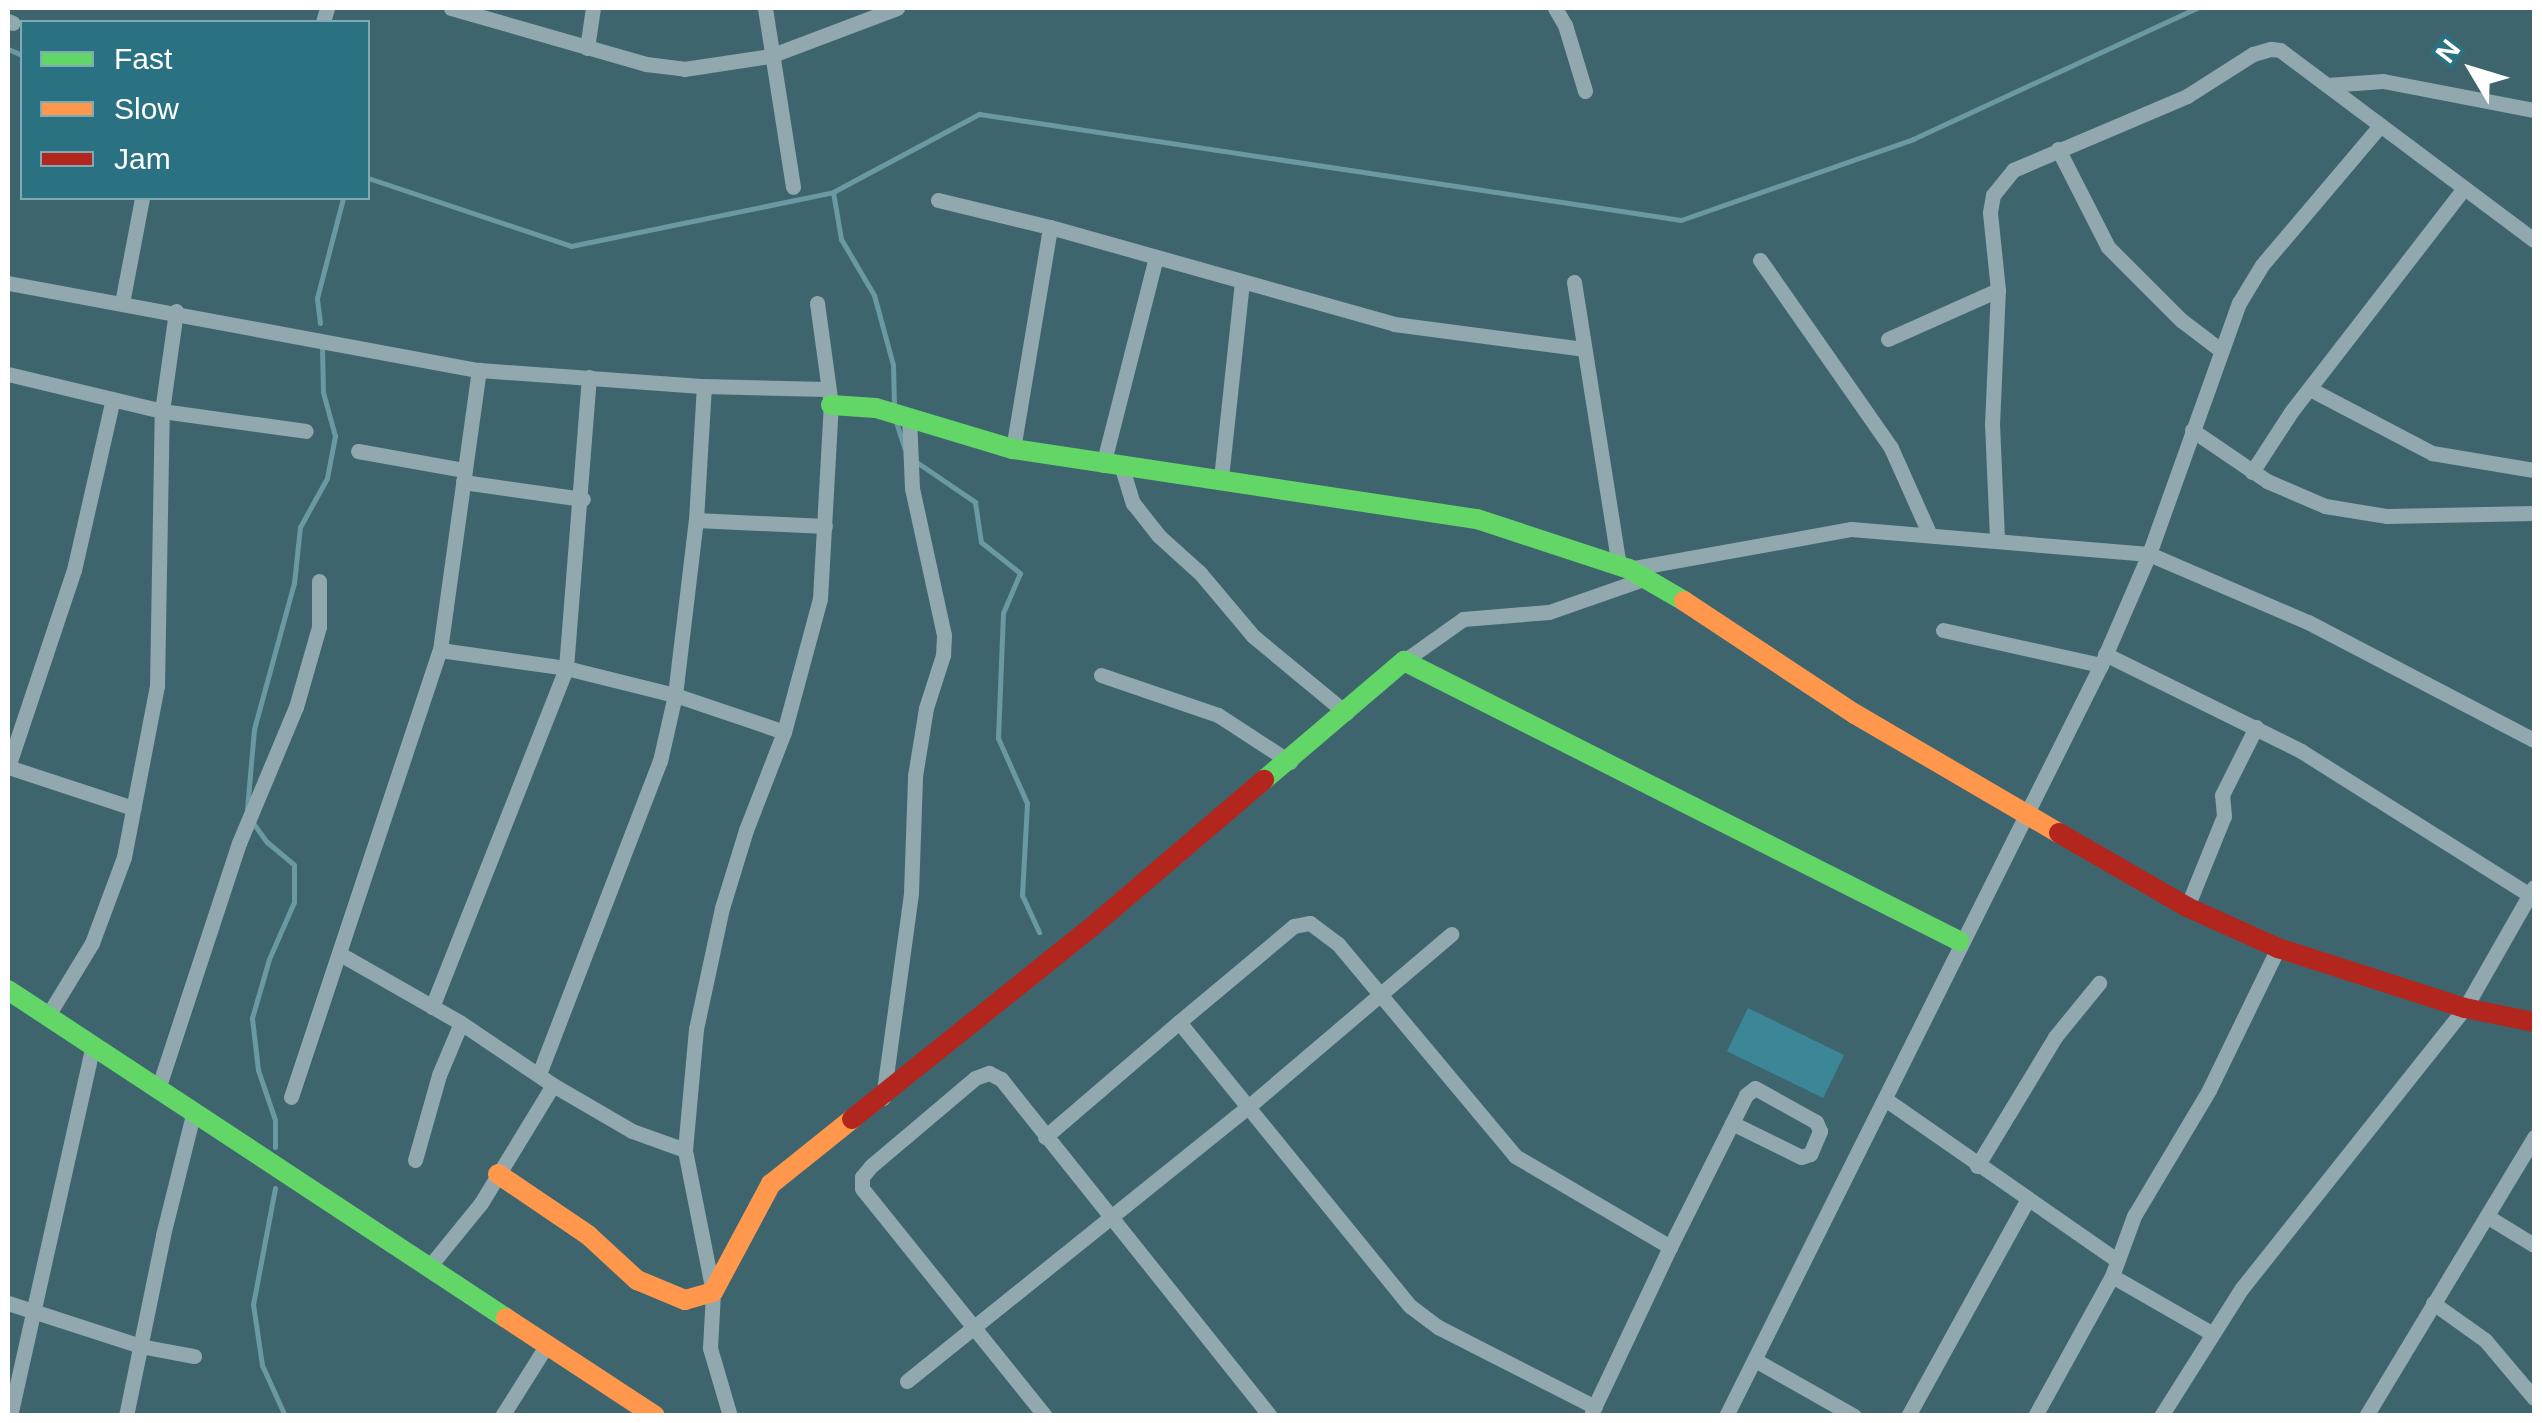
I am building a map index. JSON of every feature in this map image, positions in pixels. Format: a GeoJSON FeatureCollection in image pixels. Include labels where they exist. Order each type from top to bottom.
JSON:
{"type":"FeatureCollection","features":[{"type":"Feature","properties":{"kind":"main road"},"geometry":{"type":"LineString","coordinates":[[829,397],[909,416],[1013,450],[1112,467],[1221,478],[1477,520],[1631,571],[1732,630],[1812,688],[2188,907],[2278,948],[2465,1008],[2534,1022]]}},
{"type":"Feature","properties":{"kind":"main road"},"geometry":{"type":"LineString","coordinates":[[498,1174],[588,1235],[637,1280],[684,1300],[713,1292],[771,1184],[883,1098],[1290,762],[1404,661],[1960,941]]}},
{"type":"Feature","properties":{"kind":"main road"},"geometry":{"type":"LineString","coordinates":[[8,990],[654,1416]]}},
{"type":"Feature","properties":{"kind":"street"},"geometry":{"type":"LineString","coordinates":[[587,48],[594,8]]}},
{"type":"Feature","properties":{"kind":"street"},"geometry":{"type":"LineString","coordinates":[[764,8],[794,187]]}},
{"type":"Feature","properties":{"kind":"street"},"geometry":{"type":"LineString","coordinates":[[461,9],[587,48],[684,69],[770,56],[897,8]]}},
{"type":"Feature","properties":{"kind":"street"},"geometry":{"type":"LineString","coordinates":[[1554,8],[1565,25],[1585,91]]}},
{"type":"Feature","properties":{"kind":"street"},"geometry":{"type":"LineString","coordinates":[[1996,538],[1992,425],[1998,290],[1990,212],[1993,195],[2013,170],[2187,96],[2263,50],[2280,50],[2534,240]]}},
{"type":"Feature","properties":{"kind":"street"},"geometry":{"type":"LineString","coordinates":[[2327,85],[2383,81],[2534,110]]}},
{"type":"Feature","properties":{"kind":"street"},"geometry":{"type":"LineString","coordinates":[[1726,1416],[1886,1099],[1960,941],[2028,817],[2103,659],[2150,554],[2219,349],[2262,265],[2379,126]]}},
{"type":"Feature","properties":{"kind":"street"},"geometry":{"type":"LineString","coordinates":[[2058,150],[2108,246],[2181,320],[2219,349]]}},
{"type":"Feature","properties":{"kind":"street"},"geometry":{"type":"LineString","coordinates":[[2252,472],[2310,389],[2464,188]]}},
{"type":"Feature","properties":{"kind":"street"},"geometry":{"type":"LineString","coordinates":[[122,303],[142,200]]}},
{"type":"Feature","properties":{"kind":"street"},"geometry":{"type":"LineString","coordinates":[[938,200],[1050,227],[1413,328],[1583,349]]}},
{"type":"Feature","properties":{"kind":"street"},"geometry":{"type":"LineString","coordinates":[[1013,450],[1050,227]]}},
{"type":"Feature","properties":{"kind":"street"},"geometry":{"type":"LineString","coordinates":[[1156,258],[1112,467],[1159,536],[1200,573],[1253,636],[1346,712]]}},
{"type":"Feature","properties":{"kind":"street"},"geometry":{"type":"LineString","coordinates":[[1760,260],[1891,448],[1928,534]]}},
{"type":"Feature","properties":{"kind":"street"},"geometry":{"type":"LineString","coordinates":[[1574,282],[1583,349],[1631,571]]}},
{"type":"Feature","properties":{"kind":"street"},"geometry":{"type":"LineString","coordinates":[[8,283],[479,370],[829,397]]}},
{"type":"Feature","properties":{"kind":"street"},"geometry":{"type":"LineString","coordinates":[[1221,478],[1242,283]]}},
{"type":"Feature","properties":{"kind":"street"},"geometry":{"type":"LineString","coordinates":[[1888,339],[1998,290]]}},
{"type":"Feature","properties":{"kind":"street"},"geometry":{"type":"LineString","coordinates":[[730,1416],[710,1348],[713,1292],[686,1150],[696,1029],[722,908],[784,732],[820,599],[829,397],[817,303]]}},
{"type":"Feature","properties":{"kind":"street"},"geometry":{"type":"LineString","coordinates":[[47,1017],[92,943],[124,857],[157,686],[162,412],[176,311]]}},
{"type":"Feature","properties":{"kind":"street"},"geometry":{"type":"LineString","coordinates":[[291,1098],[440,650],[479,370]]}},
{"type":"Feature","properties":{"kind":"street"},"geometry":{"type":"LineString","coordinates":[[8,374],[162,412],[306,431]]}},
{"type":"Feature","properties":{"kind":"street"},"geometry":{"type":"LineString","coordinates":[[432,1006],[566,668],[589,377]]}},
{"type":"Feature","properties":{"kind":"street"},"geometry":{"type":"LineString","coordinates":[[538,1074],[650,789],[675,696],[696,520],[704,386]]}},
{"type":"Feature","properties":{"kind":"street"},"geometry":{"type":"LineString","coordinates":[[2310,389],[2432,454],[2534,470]]}},
{"type":"Feature","properties":{"kind":"street"},"geometry":{"type":"LineString","coordinates":[[113,399],[74,570],[8,767],[133,808]]}},
{"type":"Feature","properties":{"kind":"street"},"geometry":{"type":"LineString","coordinates":[[883,1098],[909,911],[917,760],[943,655],[944,635],[912,488],[909,416]]}},
{"type":"Feature","properties":{"kind":"street"},"geometry":{"type":"LineString","coordinates":[[2192,430],[2252,472],[2304,500],[2367,514],[2534,514]]}},
{"type":"Feature","properties":{"kind":"street"},"geometry":{"type":"LineString","coordinates":[[358,451],[582,499]]}},
{"type":"Feature","properties":{"kind":"street"},"geometry":{"type":"LineString","coordinates":[[696,520],[825,526]]}},
{"type":"Feature","properties":{"kind":"street"},"geometry":{"type":"LineString","coordinates":[[1404,661],[1463,618],[1549,612],[1631,571],[1842,530],[1996,538],[2150,554],[2308,622],[2534,740]]}},
{"type":"Feature","properties":{"kind":"street"},"geometry":{"type":"LineString","coordinates":[[159,1086],[238,844],[296,708],[319,627],[318,581]]}},
{"type":"Feature","properties":{"kind":"street"},"geometry":{"type":"LineString","coordinates":[[1943,630],[2103,659],[2256,727],[2532,891],[2465,1008],[2242,1288],[2161,1416]]}},
{"type":"Feature","properties":{"kind":"street"},"geometry":{"type":"LineString","coordinates":[[440,650],[566,668],[675,696],[784,732]]}},
{"type":"Feature","properties":{"kind":"street"},"geometry":{"type":"LineString","coordinates":[[1101,675],[1218,715],[1290,762]]}},
{"type":"Feature","properties":{"kind":"street"},"geometry":{"type":"LineString","coordinates":[[2188,907],[2224,816],[2222,795],[2256,727]]}},
{"type":"Feature","properties":{"kind":"street"},"geometry":{"type":"LineString","coordinates":[[1045,1137],[1294,926],[1310,923],[1325,931],[1514,1156],[1670,1247]]}},
{"type":"Feature","properties":{"kind":"street"},"geometry":{"type":"LineString","coordinates":[[907,1381],[972,1324],[1248,1107],[1451,934]]}},
{"type":"Feature","properties":{"kind":"street"},"geometry":{"type":"LineString","coordinates":[[2035,1416],[2112,1276],[2114,1258],[2134,1216],[2210,1090],[2278,948]]}},
{"type":"Feature","properties":{"kind":"street"},"geometry":{"type":"LineString","coordinates":[[340,954],[461,1023],[553,1086],[632,1131],[686,1150]]}},
{"type":"Feature","properties":{"kind":"street"},"geometry":{"type":"LineString","coordinates":[[1977,1166],[2046,1050],[2099,983]]}},
{"type":"Feature","properties":{"kind":"street"},"geometry":{"type":"LineString","coordinates":[[1178,1022],[1394,1290],[1422,1318],[1593,1411],[1670,1247],[1732,1123],[1746,1095],[1756,1088],[1816,1122],[1820,1131],[1810,1154],[1802,1157],[1732,1123]]}},
{"type":"Feature","properties":{"kind":"street"},"geometry":{"type":"LineString","coordinates":[[416,1160],[438,1075],[461,1023]]}},
{"type":"Feature","properties":{"kind":"street"},"geometry":{"type":"LineString","coordinates":[[10,1416],[93,1044]]}},
{"type":"Feature","properties":{"kind":"street"},"geometry":{"type":"LineString","coordinates":[[1046,1416],[862,1188],[862,1177],[975,1078],[989,1073],[1002,1079],[1270,1416]]}},
{"type":"Feature","properties":{"kind":"street"},"geometry":{"type":"LineString","coordinates":[[429,1267],[498,1174],[553,1086]]}},
{"type":"Feature","properties":{"kind":"street"},"geometry":{"type":"LineString","coordinates":[[1886,1099],[2114,1258]]}},
{"type":"Feature","properties":{"kind":"street"},"geometry":{"type":"LineString","coordinates":[[126,1416],[194,1111]]}},
{"type":"Feature","properties":{"kind":"street"},"geometry":{"type":"LineString","coordinates":[[2366,1416],[2534,1137]]}},
{"type":"Feature","properties":{"kind":"street"},"geometry":{"type":"LineString","coordinates":[[1908,1416],[2027,1200]]}},
{"type":"Feature","properties":{"kind":"street"},"geometry":{"type":"LineString","coordinates":[[2488,1217],[2534,1245]]}},
{"type":"Feature","properties":{"kind":"street"},"geometry":{"type":"LineString","coordinates":[[2112,1276],[2214,1334]]}},
{"type":"Feature","properties":{"kind":"street"},"geometry":{"type":"LineString","coordinates":[[8,1303],[140,1346],[194,1356]]}},
{"type":"Feature","properties":{"kind":"street"},"geometry":{"type":"LineString","coordinates":[[2433,1303],[2485,1340],[2534,1398]]}},
{"type":"Feature","properties":{"kind":"street"},"geometry":{"type":"LineString","coordinates":[[502,1416],[546,1346]]}},
{"type":"Feature","properties":{"kind":"street"},"geometry":{"type":"LineString","coordinates":[[1756,1360],[1854,1416]]}},
{"type":"Feature","properties":{"kind":"shaded area"},"geometry":{"type":"Polygon","coordinates":[[[1748,1008],[1844,1055],[1823,1098],[1727,1051],[1748,1008]]]}},
{"type":"Feature","properties":{"kind":"waterway"},"geometry":{"type":"LineString","coordinates":[[370,179],[571,246],[833,192],[979,114],[1681,220],[1913,139],[2197,8]]}},
{"type":"Feature","properties":{"kind":"waterway"},"geometry":{"type":"LineString","coordinates":[[8,49],[20,54]]}},
{"type":"Feature","properties":{"kind":"waterway"},"geometry":{"type":"LineString","coordinates":[[833,192],[841,239],[874,295],[893,365],[894,406]]}},
{"type":"Feature","properties":{"kind":"waterway"},"geometry":{"type":"LineString","coordinates":[[320,323],[317,298],[342,200]]}},
{"type":"Feature","properties":{"kind":"waterway"},"geometry":{"type":"LineString","coordinates":[[247,809],[254,729],[294,583],[300,527],[327,478],[335,436],[323,392],[322,347]]}},
{"type":"Feature","properties":{"kind":"waterway"},"geometry":{"type":"LineString","coordinates":[[896,422],[905,449]]}},
{"type":"Feature","properties":{"kind":"waterway"},"geometry":{"type":"LineString","coordinates":[[915,461],[975,502],[981,542],[1020,573],[1003,613],[998,738],[1027,803],[1022,895],[1039,932]]}},
{"type":"Feature","properties":{"kind":"waterway"},"geometry":{"type":"LineString","coordinates":[[253,823],[267,842],[294,865],[294,902],[269,959],[252,1018],[258,1070],[275,1120],[275,1147]]}},
{"type":"Feature","properties":{"kind":"waterway"},"geometry":{"type":"LineString","coordinates":[[275,1188],[253,1304],[262,1365],[285,1416]]}},
{"type":"Feature","properties":{"kind":"traffic: fast"},"geometry":{"type":"LineString","coordinates":[[831,405],[876,408],[1013,449],[1477,519],[1629,569],[1684,601]]}},
{"type":"Feature","properties":{"kind":"traffic: fast"},"geometry":{"type":"LineString","coordinates":[[1264,780],[1404,661],[1959,941]]}},
{"type":"Feature","properties":{"kind":"traffic: fast"},"geometry":{"type":"LineString","coordinates":[[8,990],[506,1318]]}},
{"type":"Feature","properties":{"kind":"traffic: slow"},"geometry":{"type":"LineString","coordinates":[[1684,601],[1855,714],[2059,833]]}},
{"type":"Feature","properties":{"kind":"traffic: slow"},"geometry":{"type":"LineString","coordinates":[[498,1174],[588,1235],[637,1280],[685,1300],[713,1292],[771,1184],[852,1119]]}},
{"type":"Feature","properties":{"kind":"traffic: slow"},"geometry":{"type":"LineString","coordinates":[[506,1318],[655,1416]]}},
{"type":"Feature","properties":{"kind":"traffic: jam"},"geometry":{"type":"LineString","coordinates":[[852,1119],[1087,931],[1264,780]]}},
{"type":"Feature","properties":{"kind":"traffic: jam"},"geometry":{"type":"LineString","coordinates":[[2059,833],[2187,907],[2278,948],[2465,1008],[2534,1022]]}}]}
